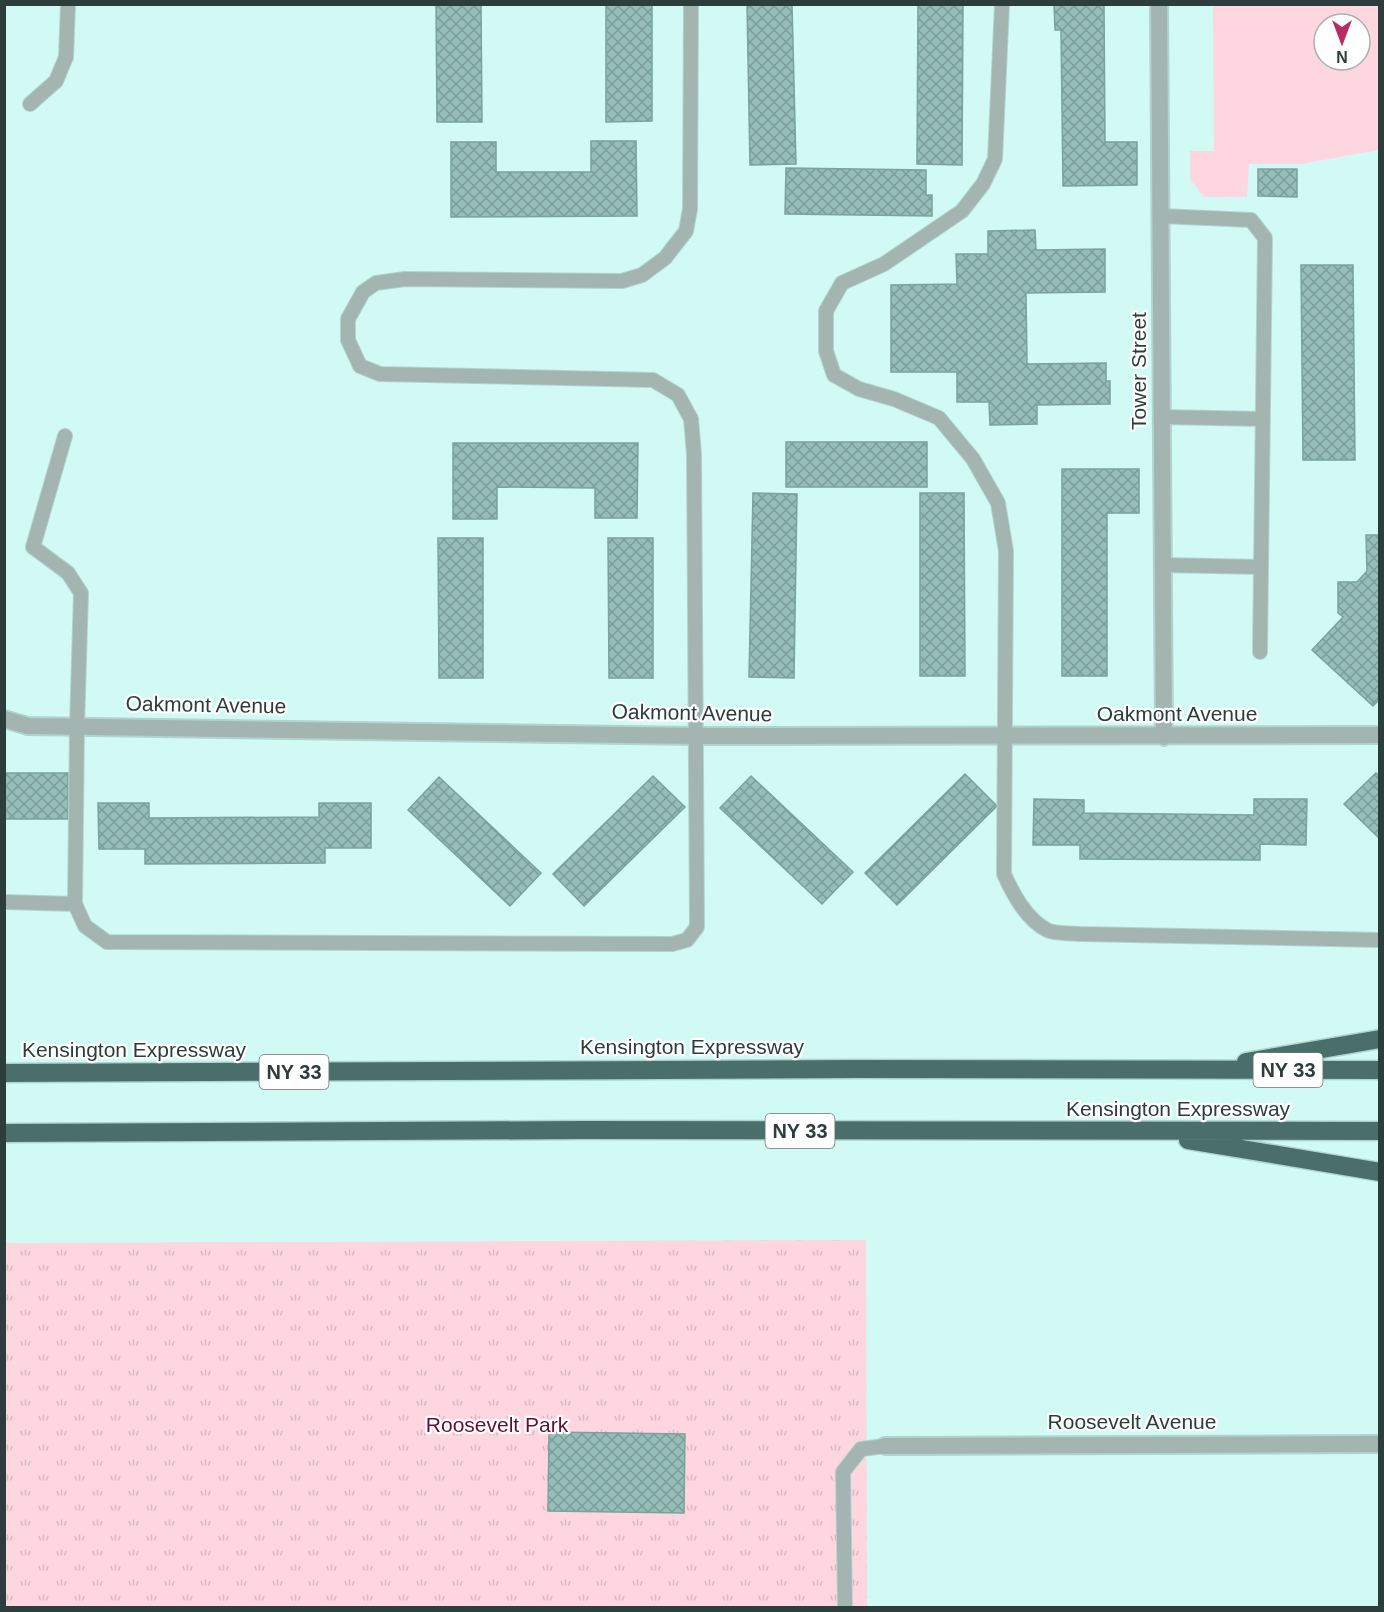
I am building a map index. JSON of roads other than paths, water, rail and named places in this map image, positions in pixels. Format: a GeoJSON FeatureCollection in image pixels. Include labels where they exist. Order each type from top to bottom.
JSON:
{"type":"FeatureCollection","features":[{"type":"Feature","properties":{"kind":"highway"},"geometry":{"type":"LineString","coordinates":[[1196,1071],[1380,1039]]}},
{"type":"Feature","properties":{"kind":"highway","name":"Kensington Expressway"},"geometry":{"type":"LineString","coordinates":[[4,1073],[857,1069],[1380,1070]]}},
{"type":"Feature","properties":{"kind":"highway","name":"Kensington Expressway"},"geometry":{"type":"LineString","coordinates":[[4,1133],[569,1130],[1380,1131]]}},
{"type":"Feature","properties":{"kind":"highway"},"geometry":{"type":"LineString","coordinates":[[1138,1132],[1380,1172]]}},
{"type":"Feature","properties":{"kind":"street","name":"Tower Street"},"geometry":{"type":"LineString","coordinates":[[1159,4],[1164,737]]}},
{"type":"Feature","properties":{"kind":"street","name":"Oakmont Avenue"},"geometry":{"type":"LineString","coordinates":[[4,719],[28,726],[695,736],[1380,735]]}},
{"type":"Feature","properties":{"kind":"street","name":"Roosevelt Avenue"},"geometry":{"type":"LineString","coordinates":[[885,1446],[1380,1444]]}},
{"type":"Feature","properties":{"kind":"lane"},"geometry":{"type":"LineString","coordinates":[[30,104],[56,81],[66,57],[68,4]]}},
{"type":"Feature","properties":{"kind":"lane"},"geometry":{"type":"LineString","coordinates":[[65,436],[33,547],[68,573],[81,593],[75,904],[85,926],[107,942],[672,944],[687,940],[697,927],[693,454],[691,420],[678,395],[653,380],[380,374],[360,366],[348,340],[348,319],[363,292],[376,283],[405,279],[622,281],[642,275],[665,258],[686,231],[690,209],[690,4]]}},
{"type":"Feature","properties":{"kind":"lane"},"geometry":{"type":"LineString","coordinates":[[1002,4],[994,159],[983,184],[962,210],[884,264],[842,283],[826,311],[826,351],[834,375],[859,389],[894,399],[939,418],[973,459],[998,503],[1006,551],[1004,874],[1014,894],[1029,915],[1048,930],[1080,934],[1380,940]]}},
{"type":"Feature","properties":{"kind":"lane"},"geometry":{"type":"LineString","coordinates":[[1161,216],[1251,220],[1265,238],[1260,652]]}},
{"type":"Feature","properties":{"kind":"lane"},"geometry":{"type":"LineString","coordinates":[[1162,417],[1263,419]]}},
{"type":"Feature","properties":{"kind":"lane"},"geometry":{"type":"LineString","coordinates":[[1163,565],[1261,567]]}},
{"type":"Feature","properties":{"kind":"lane"},"geometry":{"type":"LineString","coordinates":[[4,902],[75,904]]}},
{"type":"Feature","properties":{"kind":"lane"},"geometry":{"type":"LineString","coordinates":[[845,1608],[843,1472],[861,1449],[885,1446]]}},
{"type":"Feature","properties":{"kind":"park label","name":"Roosevelt Park"},"geometry":{"type":"Point","coordinates":[497,1425]}}]}
